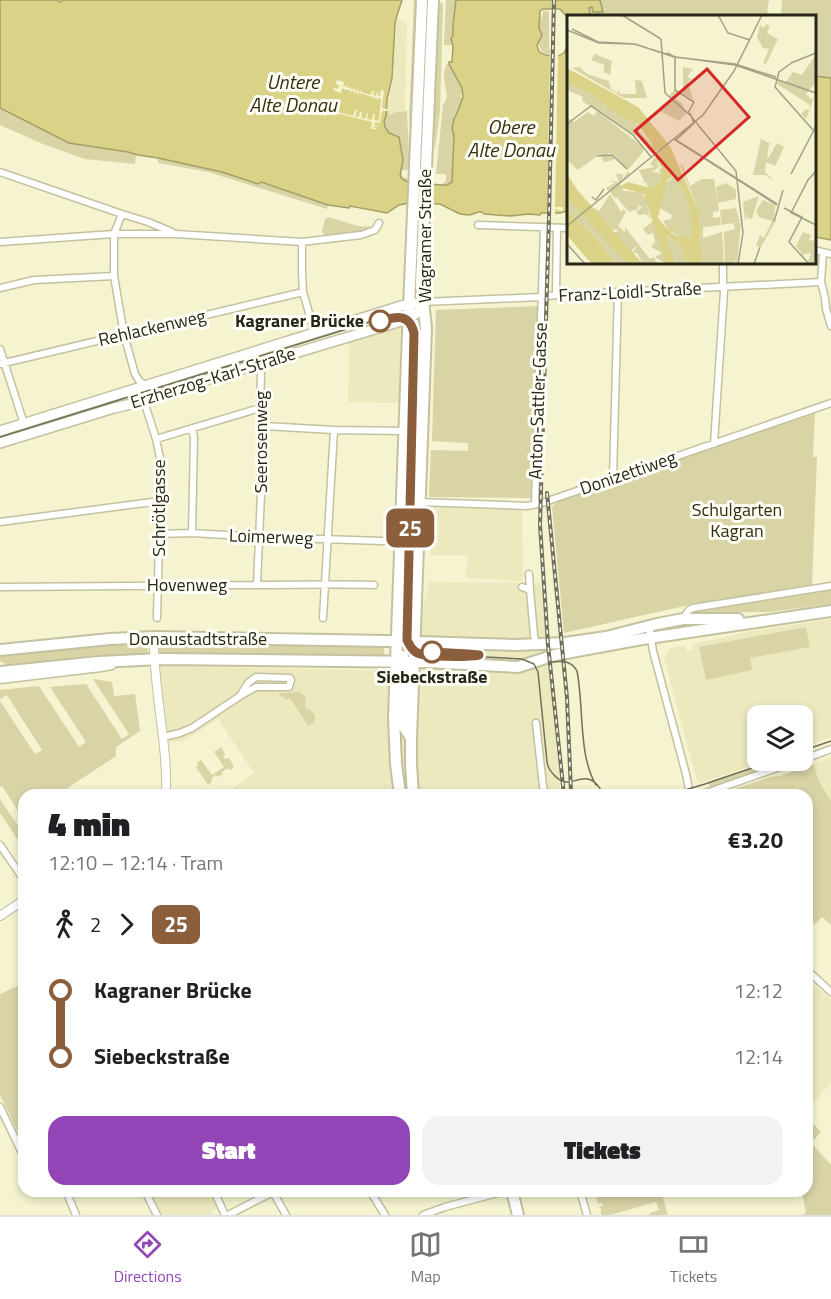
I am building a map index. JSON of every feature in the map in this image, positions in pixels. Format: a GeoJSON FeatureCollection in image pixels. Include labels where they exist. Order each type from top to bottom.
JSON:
{"type":"FeatureCollection","features":[{"type":"Feature","properties":{"kind":"main road","name":"Wagramer Straße"},"geometry":{"type":"LineString","coordinates":[[405,662],[397,641],[409,318],[419,208],[422,0]]}},
{"type":"Feature","properties":{"kind":"main road","name":"Wagramer Straße"},"geometry":{"type":"LineString","coordinates":[[420,182],[433,0]]}},
{"type":"Feature","properties":{"kind":"main road","name":"Wagramer Straße"},"geometry":{"type":"LineString","coordinates":[[399,789],[394,735],[405,662],[415,642],[426,328],[421,275],[419,208]]}},
{"type":"Feature","properties":{"kind":"main road","name":"Erzherzog-Karl-Straße"},"geometry":{"type":"LineString","coordinates":[[0,431],[410,304],[423,305]]}},
{"type":"Feature","properties":{"kind":"main road","name":"Erzherzog-Karl-Straße"},"geometry":{"type":"LineString","coordinates":[[0,443],[395,323],[409,318],[423,305]]}},
{"type":"Feature","properties":{"kind":"main road"},"geometry":{"type":"LineString","coordinates":[[415,642],[536,644],[583,641],[683,619],[746,619],[831,610]]}},
{"type":"Feature","properties":{"kind":"main road"},"geometry":{"type":"LineString","coordinates":[[413,789],[411,738],[402,724],[405,662],[518,667],[536,660],[571,652],[831,610]]}},
{"type":"Feature","properties":{"kind":"main road","name":"Donaustadtstraße"},"geometry":{"type":"LineString","coordinates":[[0,650],[154,637],[415,642]]}},
{"type":"Feature","properties":{"kind":"main road"},"geometry":{"type":"LineString","coordinates":[[536,644],[536,660]]}},
{"type":"Feature","properties":{"kind":"main road","name":"Donaustadtstraße"},"geometry":{"type":"LineString","coordinates":[[0,672],[153,659],[405,662]]}},
{"type":"Feature","properties":{"kind":"main road"},"geometry":{"type":"LineString","coordinates":[[514,1197],[518,1215]]}},
{"type":"Feature","properties":{"kind":"street"},"geometry":{"type":"LineString","coordinates":[[0,172],[148,222],[176,234]]}},
{"type":"Feature","properties":{"kind":"street"},"geometry":{"type":"LineString","coordinates":[[122,214],[114,234],[114,276],[124,335],[135,374],[141,382],[150,385]]}},
{"type":"Feature","properties":{"kind":"street"},"geometry":{"type":"LineString","coordinates":[[0,242],[114,234],[176,234],[302,242],[361,235],[375,230],[379,223]]}},
{"type":"Feature","properties":{"kind":"street"},"geometry":{"type":"LineString","coordinates":[[478,225],[567,228]]}},
{"type":"Feature","properties":{"kind":"street","name":"Anton-Sattler-Gasse"},"geometry":{"type":"LineString","coordinates":[[535,504],[544,227]]}},
{"type":"Feature","properties":{"kind":"street"},"geometry":{"type":"LineString","coordinates":[[556,295],[557,228]]}},
{"type":"Feature","properties":{"kind":"street"},"geometry":{"type":"LineString","coordinates":[[302,242],[303,292],[315,334]]}},
{"type":"Feature","properties":{"kind":"street"},"geometry":{"type":"LineString","coordinates":[[816,250],[831,254]]}},
{"type":"Feature","properties":{"kind":"street"},"geometry":{"type":"LineString","coordinates":[[823,252],[821,282],[831,326]]}},
{"type":"Feature","properties":{"kind":"street"},"geometry":{"type":"LineString","coordinates":[[714,444],[724,291],[723,264]]}},
{"type":"Feature","properties":{"kind":"street"},"geometry":{"type":"LineString","coordinates":[[0,288],[34,280],[114,276]]}},
{"type":"Feature","properties":{"kind":"street","name":"Franz-Loidl-Straße"},"geometry":{"type":"LineString","coordinates":[[423,305],[556,295],[821,282]]}},
{"type":"Feature","properties":{"kind":"street","name":"Rehlackenweg"},"geometry":{"type":"LineString","coordinates":[[2,363],[303,292]]}},
{"type":"Feature","properties":{"kind":"street"},"geometry":{"type":"LineString","coordinates":[[613,478],[618,292]]}},
{"type":"Feature","properties":{"kind":"street"},"geometry":{"type":"LineString","coordinates":[[0,349],[2,363],[24,424]]}},
{"type":"Feature","properties":{"kind":"street","name":"Seerosenweg"},"geometry":{"type":"LineString","coordinates":[[257,585],[264,426],[260,408],[261,372]]}},
{"type":"Feature","properties":{"kind":"street"},"geometry":{"type":"LineString","coordinates":[[129,391],[134,384],[135,374]]}},
{"type":"Feature","properties":{"kind":"street","name":"Schrötlgasse"},"geometry":{"type":"LineString","coordinates":[[144,400],[161,463],[157,618]]}},
{"type":"Feature","properties":{"kind":"street","name":"Donizettiweg"},"geometry":{"type":"LineString","coordinates":[[419,502],[527,506],[542,503],[831,403]]}},
{"type":"Feature","properties":{"kind":"street"},"geometry":{"type":"LineString","coordinates":[[156,439],[260,408]]}},
{"type":"Feature","properties":{"kind":"street"},"geometry":{"type":"LineString","coordinates":[[264,426],[404,431]]}},
{"type":"Feature","properties":{"kind":"street"},"geometry":{"type":"LineString","coordinates":[[192,428],[194,438],[192,533]]}},
{"type":"Feature","properties":{"kind":"street"},"geometry":{"type":"LineString","coordinates":[[323,618],[334,430]]}},
{"type":"Feature","properties":{"kind":"street"},"geometry":{"type":"LineString","coordinates":[[0,522],[160,501]]}},
{"type":"Feature","properties":{"kind":"street","name":"Loimerweg"},"geometry":{"type":"LineString","coordinates":[[159,534],[192,533],[383,541]]}},
{"type":"Feature","properties":{"kind":"street"},"geometry":{"type":"LineString","coordinates":[[529,574],[536,644]]}},
{"type":"Feature","properties":{"kind":"street","name":"Hovenweg"},"geometry":{"type":"LineString","coordinates":[[0,587],[326,583],[374,585]]}},
{"type":"Feature","properties":{"kind":"street"},"geometry":{"type":"LineString","coordinates":[[683,619],[693,608],[831,586]]}},
{"type":"Feature","properties":{"kind":"street"},"geometry":{"type":"LineString","coordinates":[[522,587],[530,590]]}},
{"type":"Feature","properties":{"kind":"street"},"geometry":{"type":"LineString","coordinates":[[649,626],[689,789]]}},
{"type":"Feature","properties":{"kind":"street"},"geometry":{"type":"LineString","coordinates":[[154,637],[153,659],[164,737],[166,789]]}},
{"type":"Feature","properties":{"kind":"street","name":"Donaustadtstraße"},"geometry":{"type":"LineString","coordinates":[[0,680],[101,668],[135,660]]}},
{"type":"Feature","properties":{"kind":"street"},"geometry":{"type":"LineString","coordinates":[[164,737],[180,734],[192,728],[256,687],[289,687],[291,680],[290,678],[256,677],[248,683],[240,696]]}},
{"type":"Feature","properties":{"kind":"street"},"geometry":{"type":"LineString","coordinates":[[536,723],[545,789]]}},
{"type":"Feature","properties":{"kind":"street"},"geometry":{"type":"LineString","coordinates":[[813,756],[831,749]]}},
{"type":"Feature","properties":{"kind":"street"},"geometry":{"type":"LineString","coordinates":[[717,789],[769,771]]}},
{"type":"Feature","properties":{"kind":"street"},"geometry":{"type":"LineString","coordinates":[[0,845],[18,871]]}},
{"type":"Feature","properties":{"kind":"street"},"geometry":{"type":"LineString","coordinates":[[0,916],[18,904]]}},
{"type":"Feature","properties":{"kind":"street"},"geometry":{"type":"LineString","coordinates":[[813,976],[831,992]]}},
{"type":"Feature","properties":{"kind":"street"},"geometry":{"type":"LineString","coordinates":[[0,1107],[18,1144]]}},
{"type":"Feature","properties":{"kind":"street"},"geometry":{"type":"LineString","coordinates":[[68,1197],[76,1215]]}},
{"type":"Feature","properties":{"kind":"street"},"geometry":{"type":"LineString","coordinates":[[148,1197],[157,1215]]}},
{"type":"Feature","properties":{"kind":"street"},"geometry":{"type":"LineString","coordinates":[[217,1197],[227,1215],[264,1197]]}},
{"type":"Feature","properties":{"kind":"street"},"geometry":{"type":"LineString","coordinates":[[277,1197],[286,1215]]}},
{"type":"Feature","properties":{"kind":"street"},"geometry":{"type":"LineString","coordinates":[[374,1197],[386,1215]]}},
{"type":"Feature","properties":{"kind":"street"},"geometry":{"type":"LineString","coordinates":[[423,1215],[482,1197]]}},
{"type":"Feature","properties":{"kind":"street"},"geometry":{"type":"LineString","coordinates":[[582,1197],[587,1215]]}},
{"type":"Feature","properties":{"kind":"shaded area"},"geometry":{"type":"Polygon","coordinates":[[[396,17],[407,24],[405,107],[404,113],[389,115],[387,99],[393,72],[396,17]]]}},
{"type":"Feature","properties":{"kind":"shaded area"},"geometry":{"type":"Polygon","coordinates":[[[401,326],[399,403],[348,402],[349,342],[401,326]]]}},
{"type":"Feature","properties":{"kind":"shaded area"},"geometry":{"type":"Polygon","coordinates":[[[433,506],[522,508],[523,581],[466,578],[468,555],[430,555],[433,506]]]}},
{"type":"Feature","properties":{"kind":"shaded area"},"geometry":{"type":"Polygon","coordinates":[[[429,582],[541,583],[560,789],[231,789],[254,773],[218,719],[185,740],[165,743],[156,666],[406,671],[429,582]]]}},
{"type":"Feature","properties":{"kind":"shaded area"},"geometry":{"type":"Polygon","coordinates":[[[831,619],[831,737],[813,743],[813,705],[747,705],[747,767],[700,783],[697,781],[664,658],[669,649],[685,645],[687,651],[693,650],[692,644],[752,631],[831,619]]]}},
{"type":"Feature","properties":{"kind":"shaded area"},"geometry":{"type":"Polygon","coordinates":[[[831,757],[831,801],[821,785],[813,764],[831,757]]]}},
{"type":"Feature","properties":{"kind":"shaded area"},"geometry":{"type":"Polygon","coordinates":[[[813,984],[831,1000],[831,1083],[813,1103],[813,984]]]}},
{"type":"Feature","properties":{"kind":"shaded area"},"geometry":{"type":"Polygon","coordinates":[[[154,1197],[211,1197],[217,1209],[210,1215],[162,1215],[154,1197]]]}},
{"type":"Feature","properties":{"kind":"green space"},"geometry":{"type":"Polygon","coordinates":[[[414,0],[418,0],[412,148],[409,118],[414,0]]]}},
{"type":"Feature","properties":{"kind":"green space"},"geometry":{"type":"Polygon","coordinates":[[[446,0],[456,0],[452,45],[444,45],[446,0]]]}},
{"type":"Feature","properties":{"kind":"green space"},"geometry":{"type":"Polygon","coordinates":[[[600,0],[769,0],[767,12],[769,15],[580,15],[590,14],[589,8],[602,5],[600,0]]]}},
{"type":"Feature","properties":{"kind":"green space"},"geometry":{"type":"Polygon","coordinates":[[[782,0],[831,0],[831,126],[816,127],[816,15],[781,15],[782,0]]]}},
{"type":"Feature","properties":{"kind":"green space"},"geometry":{"type":"Polygon","coordinates":[[[442,2],[440,111],[435,150],[439,9],[442,2]]]}},
{"type":"Feature","properties":{"kind":"green space"},"geometry":{"type":"Polygon","coordinates":[[[543,11],[549,11],[549,50],[552,50],[552,53],[546,54],[542,52],[539,45],[537,45],[541,53],[536,48],[540,14],[541,21],[543,11]]]}},
{"type":"Feature","properties":{"kind":"green space"},"geometry":{"type":"Polygon","coordinates":[[[447,64],[452,64],[462,89],[463,95],[460,97],[463,97],[452,128],[454,136],[452,182],[447,185],[439,184],[446,181],[446,174],[436,174],[443,105],[447,97],[444,76],[447,64]]]}},
{"type":"Feature","properties":{"kind":"green space"},"geometry":{"type":"Polygon","coordinates":[[[0,108],[69,143],[136,154],[135,164],[85,159],[43,144],[0,125],[0,108]]]}},
{"type":"Feature","properties":{"kind":"green space"},"geometry":{"type":"Polygon","coordinates":[[[387,111],[389,115],[407,111],[409,170],[401,171],[408,182],[399,178],[387,133],[382,124],[387,111]]]}},
{"type":"Feature","properties":{"kind":"green space"},"geometry":{"type":"Polygon","coordinates":[[[158,158],[222,172],[258,184],[260,182],[328,205],[327,209],[208,172],[158,163],[158,158]]]}},
{"type":"Feature","properties":{"kind":"green space"},"geometry":{"type":"Polygon","coordinates":[[[328,217],[358,226],[374,227],[374,229],[362,233],[328,237],[322,231],[325,219],[328,217]]]}},
{"type":"Feature","properties":{"kind":"green space"},"geometry":{"type":"Polygon","coordinates":[[[539,306],[532,498],[429,497],[431,450],[468,451],[468,443],[432,441],[436,310],[539,306]]]}},
{"type":"Feature","properties":{"kind":"green space","name":"Schulgarten Kagran"},"geometry":{"type":"Polygon","coordinates":[[[815,413],[813,457],[817,457],[812,585],[698,603],[564,633],[552,507],[557,502],[815,413]]]}},
{"type":"Feature","properties":{"kind":"green space"},"geometry":{"type":"Polygon","coordinates":[[[831,588],[831,604],[769,612],[696,613],[694,610],[831,588]]]}},
{"type":"Feature","properties":{"kind":"green space"},"geometry":{"type":"Polygon","coordinates":[[[806,627],[810,647],[750,658],[752,670],[706,680],[699,647],[806,627]]]}},
{"type":"Feature","properties":{"kind":"green space"},"geometry":{"type":"Polygon","coordinates":[[[147,641],[148,655],[9,666],[0,661],[0,653],[147,641]]]}},
{"type":"Feature","properties":{"kind":"green space"},"geometry":{"type":"Polygon","coordinates":[[[156,642],[384,645],[384,656],[332,655],[282,658],[158,656],[156,642]]]}},
{"type":"Feature","properties":{"kind":"green space"},"geometry":{"type":"Polygon","coordinates":[[[93,679],[112,682],[114,696],[135,694],[140,731],[116,747],[116,756],[66,789],[18,789],[18,811],[2,786],[0,787],[0,701],[35,754],[42,750],[7,695],[0,699],[0,690],[39,686],[79,747],[86,742],[50,687],[86,684],[122,739],[129,734],[93,679]]]}},
{"type":"Feature","properties":{"kind":"green space"},"geometry":{"type":"Polygon","coordinates":[[[298,692],[304,696],[305,706],[315,716],[314,723],[308,726],[290,698],[286,700],[279,695],[298,692]]]}},
{"type":"Feature","properties":{"kind":"green space"},"geometry":{"type":"Polygon","coordinates":[[[221,747],[225,754],[223,757],[229,758],[234,767],[230,770],[228,768],[218,777],[216,775],[208,785],[196,767],[197,763],[201,760],[212,775],[224,767],[214,752],[221,747]]]}},
{"type":"Feature","properties":{"kind":"green space"},"geometry":{"type":"Polygon","coordinates":[[[813,764],[821,785],[831,801],[831,925],[822,917],[813,924],[813,789],[734,789],[794,771],[813,771],[813,764]]]}},
{"type":"Feature","properties":{"kind":"green space"},"geometry":{"type":"Polygon","coordinates":[[[747,769],[747,771],[758,771],[710,787],[708,782],[747,769]]]}},
{"type":"Feature","properties":{"kind":"green space"},"geometry":{"type":"Polygon","coordinates":[[[0,799],[18,826],[18,840],[0,813],[0,799]]]}},
{"type":"Feature","properties":{"kind":"green space"},"geometry":{"type":"Polygon","coordinates":[[[18,986],[18,1132],[0,1095],[0,994],[18,986]]]}},
{"type":"Feature","properties":{"kind":"green space"},"geometry":{"type":"Polygon","coordinates":[[[813,1123],[821,1132],[813,1141],[813,1123]]]}},
{"type":"Feature","properties":{"kind":"green space"},"geometry":{"type":"Polygon","coordinates":[[[813,1145],[831,1165],[831,1215],[801,1215],[806,1213],[803,1197],[813,1197],[813,1145]]]}},
{"type":"Feature","properties":{"kind":"green space"},"geometry":{"type":"Polygon","coordinates":[[[596,1197],[663,1197],[668,1215],[649,1215],[659,1210],[656,1202],[610,1215],[601,1215],[599,1207],[603,1206],[602,1203],[598,1204],[596,1197]]]}},
{"type":"Feature","properties":{"kind":"water","name":"Untere Alte Donau"},"geometry":{"type":"Polygon","coordinates":[[[0,0],[57,0],[60,2],[62,0],[402,0],[395,22],[392,78],[387,99],[385,127],[389,133],[399,137],[403,160],[400,176],[402,179],[408,182],[447,185],[452,182],[454,136],[452,128],[463,97],[462,88],[449,64],[452,62],[451,38],[456,0],[600,0],[603,12],[593,12],[592,7],[589,8],[590,14],[567,15],[567,17],[560,9],[540,11],[539,28],[542,35],[537,45],[539,52],[558,56],[567,48],[567,211],[560,213],[510,216],[478,212],[470,215],[460,214],[440,204],[409,203],[399,205],[387,213],[350,206],[349,208],[328,205],[261,182],[258,184],[222,172],[128,152],[69,143],[0,108],[0,0]]]}},
{"type":"Feature","properties":{"kind":"water"},"geometry":{"type":"Polygon","coordinates":[[[816,76],[831,78],[831,240],[816,237],[816,76]]]}},
{"type":"Feature","properties":{"kind":"pier"},"geometry":{"type":"Polygon","coordinates":[[[550,52],[558,53],[555,207],[563,207],[563,211],[555,209],[555,216],[547,216],[550,52]]]}},
{"type":"Feature","properties":{"kind":"pier"},"geometry":{"type":"Polygon","coordinates":[[[337,80],[344,82],[343,86],[346,87],[348,84],[347,88],[351,86],[354,90],[355,87],[357,91],[358,88],[358,91],[360,92],[361,89],[361,92],[371,95],[374,91],[373,95],[376,96],[377,92],[380,96],[381,90],[384,91],[382,108],[387,111],[382,111],[380,123],[375,122],[374,125],[380,127],[373,126],[376,129],[371,129],[372,122],[328,111],[324,116],[329,99],[331,100],[329,110],[334,111],[336,103],[339,104],[338,112],[353,116],[357,110],[355,117],[359,117],[362,112],[361,118],[365,119],[368,113],[367,119],[372,120],[375,114],[374,120],[379,121],[381,99],[378,98],[376,101],[377,98],[374,97],[373,100],[373,97],[359,93],[358,96],[355,92],[354,95],[354,91],[350,94],[351,91],[345,89],[344,91],[342,88],[341,93],[333,90],[338,89],[339,85],[335,84],[337,80]]]}},
{"type":"Feature","properties":{"kind":"tram line"},"geometry":{"type":"LineString","coordinates":[[0,437],[389,316],[399,315],[407,318],[413,324],[416,333],[409,633],[411,642],[414,647],[423,652],[522,659],[534,664],[538,672],[549,769],[564,782],[586,779],[597,784],[600,789]]}},
{"type":"Feature","properties":{"kind":"tram line","name":"25"},"geometry":{"type":"LineString","coordinates":[[380,321],[395,317],[403,318],[411,324],[414,333],[407,640],[410,647],[420,654],[479,655],[432,652]]}},
{"type":"Feature","properties":{"kind":"tram line"},"geometry":{"type":"LineString","coordinates":[[551,662],[569,663],[577,671],[586,759],[596,785]]}},
{"type":"Feature","properties":{"kind":"tram line"},"geometry":{"type":"LineString","coordinates":[[813,747],[831,741]]}},
{"type":"Feature","properties":{"kind":"tram line"},"geometry":{"type":"LineString","coordinates":[[688,789],[747,770]]}},
{"type":"Feature","properties":{"kind":"railway"},"geometry":{"type":"LineString","coordinates":[[554,0],[540,525],[548,645],[563,789]]}},
{"type":"Feature","properties":{"kind":"railway"},"geometry":{"type":"LineString","coordinates":[[547,493],[567,698],[571,789]]}},
{"type":"Feature","properties":{"kind":"place","name":"Kagraner Brücke"},"geometry":{"type":"Point","coordinates":[380,321]}},
{"type":"Feature","properties":{"kind":"place","name":"Siebeckstraße"},"geometry":{"type":"Point","coordinates":[432,652]}},
{"type":"Feature","properties":{"kind":"water label","name":"Obere Alte Donau"},"geometry":{"type":"Point","coordinates":[511,138]}}]}
